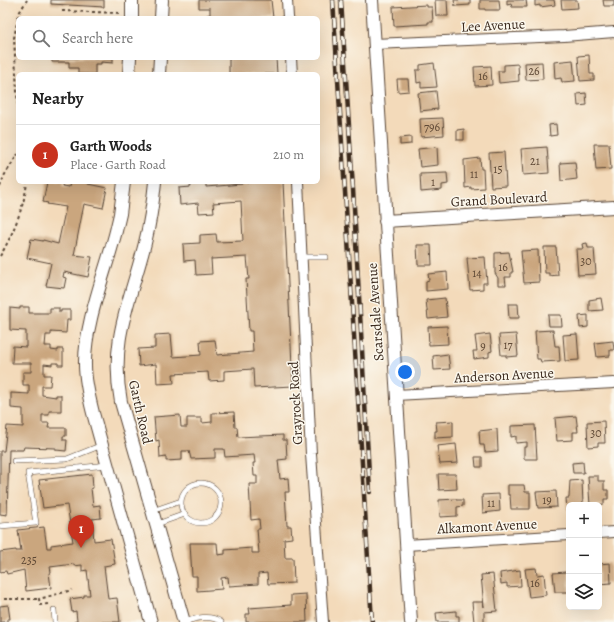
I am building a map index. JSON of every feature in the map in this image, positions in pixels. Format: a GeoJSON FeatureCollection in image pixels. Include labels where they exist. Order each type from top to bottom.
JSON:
{"type":"FeatureCollection","features":[{"type":"Feature","properties":{"kind":"street"},"geometry":{"type":"LineString","coordinates":[[128,16],[132,0]]}},
{"type":"Feature","properties":{"kind":"street"},"geometry":{"type":"LineString","coordinates":[[161,16],[162,0]]}},
{"type":"Feature","properties":{"kind":"street"},"geometry":{"type":"LineString","coordinates":[[287,0],[288,16]]}},
{"type":"Feature","properties":{"kind":"street","name":"Scarsdale Avenue"},"geometry":{"type":"LineString","coordinates":[[372,0],[411,622]]}},
{"type":"Feature","properties":{"kind":"street","name":"Lee Avenue"},"geometry":{"type":"LineString","coordinates":[[374,44],[564,36],[614,32]]}},
{"type":"Feature","properties":{"kind":"street"},"geometry":{"type":"LineString","coordinates":[[129,72],[130,60]]}},
{"type":"Feature","properties":{"kind":"street"},"geometry":{"type":"LineString","coordinates":[[159,72],[160,60]]}},
{"type":"Feature","properties":{"kind":"street"},"geometry":{"type":"LineString","coordinates":[[292,60],[292,72]]}},
{"type":"Feature","properties":{"kind":"street"},"geometry":{"type":"LineString","coordinates":[[124,184],[116,231],[92,317],[85,354],[85,364],[87,388],[107,465],[152,622]]}},
{"type":"Feature","properties":{"kind":"street","name":"Garth Road"},"geometry":{"type":"LineString","coordinates":[[155,184],[145,243],[120,329],[117,354],[118,381],[121,402],[184,622]]}},
{"type":"Feature","properties":{"kind":"street","name":"Grayrock Road"},"geometry":{"type":"LineString","coordinates":[[298,184],[311,454],[323,622]]}},
{"type":"Feature","properties":{"kind":"street","name":"Grand Boulevard"},"geometry":{"type":"LineString","coordinates":[[385,221],[614,207]]}},
{"type":"Feature","properties":{"kind":"street","name":"Anderson Avenue"},"geometry":{"type":"LineString","coordinates":[[396,395],[614,383]]}},
{"type":"Feature","properties":{"kind":"street"},"geometry":{"type":"LineString","coordinates":[[602,533],[614,532]]}},
{"type":"Feature","properties":{"kind":"street","name":"Alkamont Avenue"},"geometry":{"type":"LineString","coordinates":[[406,545],[566,535]]}},
{"type":"Feature","properties":{"kind":"lane"},"geometry":{"type":"LineString","coordinates":[[302,257],[326,257]]}},
{"type":"Feature","properties":{"kind":"lane"},"geometry":{"type":"LineString","coordinates":[[14,461],[67,459],[102,445]]}},
{"type":"Feature","properties":{"kind":"lane"},"geometry":{"type":"LineString","coordinates":[[0,526],[36,523],[28,473],[107,465]]}},
{"type":"Feature","properties":{"kind":"lane"},"geometry":{"type":"LineString","coordinates":[[205,483],[211,485],[219,495],[221,504],[217,515],[212,519],[206,522],[197,522],[190,519],[185,514],[181,502],[186,490],[198,484],[205,483]]}},
{"type":"Feature","properties":{"kind":"lane"},"geometry":{"type":"LineString","coordinates":[[152,512],[181,502]]}},
{"type":"Feature","properties":{"kind":"lane"},"geometry":{"type":"LineString","coordinates":[[156,524],[185,514]]}},
{"type":"Feature","properties":{"kind":"lane"},"geometry":{"type":"LineString","coordinates":[[54,610],[55,622]]}},
{"type":"Feature","properties":{"kind":"lane"},"geometry":{"type":"LineString","coordinates":[[184,622],[206,617],[213,618],[220,622]]}},
{"type":"Feature","properties":{"kind":"path"},"geometry":{"type":"LineString","coordinates":[[18,16],[27,0]]}},
{"type":"Feature","properties":{"kind":"path"},"geometry":{"type":"LineString","coordinates":[[62,11],[128,16]]}},
{"type":"Feature","properties":{"kind":"path"},"geometry":{"type":"LineString","coordinates":[[16,28],[14,38],[16,74]]}},
{"type":"Feature","properties":{"kind":"path"},"geometry":{"type":"LineString","coordinates":[[0,187],[4,176],[16,157]]}},
{"type":"Feature","properties":{"kind":"path"},"geometry":{"type":"LineString","coordinates":[[0,256],[8,243],[28,184]]}},
{"type":"Feature","properties":{"kind":"path"},"geometry":{"type":"LineString","coordinates":[[4,599],[39,599],[72,590]]}},
{"type":"Feature","properties":{"kind":"path"},"geometry":{"type":"LineString","coordinates":[[39,599],[40,605]]}},
{"type":"Feature","properties":{"kind":"building"},"geometry":{"type":"Polygon","coordinates":[[[51,0],[104,0],[104,7],[51,4],[51,0]]]}},
{"type":"Feature","properties":{"kind":"building"},"geometry":{"type":"Polygon","coordinates":[[[199,0],[271,0],[273,16],[207,16],[210,15],[210,8],[199,8],[199,0]]]}},
{"type":"Feature","properties":{"kind":"building"},"geometry":{"type":"Polygon","coordinates":[[[435,0],[447,0],[448,16],[436,16],[435,0]]]}},
{"type":"Feature","properties":{"kind":"building"},"geometry":{"type":"Polygon","coordinates":[[[454,0],[470,0],[470,5],[455,6],[454,0]]]}},
{"type":"Feature","properties":{"kind":"building"},"geometry":{"type":"Polygon","coordinates":[[[480,0],[499,0],[500,10],[480,9],[480,0]]]}},
{"type":"Feature","properties":{"kind":"building"},"geometry":{"type":"Polygon","coordinates":[[[507,0],[526,0],[527,7],[512,7],[511,4],[507,5],[507,0]]]}},
{"type":"Feature","properties":{"kind":"building"},"geometry":{"type":"Polygon","coordinates":[[[535,0],[554,0],[555,5],[540,7],[540,5],[535,6],[535,0]]]}},
{"type":"Feature","properties":{"kind":"building"},"geometry":{"type":"Polygon","coordinates":[[[561,0],[577,0],[578,8],[562,9],[561,0]]]}},
{"type":"Feature","properties":{"kind":"building"},"geometry":{"type":"Polygon","coordinates":[[[603,0],[614,0],[614,6],[604,6],[603,0]]]}},
{"type":"Feature","properties":{"kind":"building"},"geometry":{"type":"Polygon","coordinates":[[[427,5],[427,7],[432,7],[433,22],[428,22],[428,24],[394,26],[393,7],[427,5]]]}},
{"type":"Feature","properties":{"kind":"building"},"geometry":{"type":"Polygon","coordinates":[[[589,55],[590,74],[594,74],[594,80],[580,81],[578,56],[589,55]]]}},
{"type":"Feature","properties":{"kind":"building"},"geometry":{"type":"Polygon","coordinates":[[[52,60],[113,60],[113,63],[101,62],[101,64],[95,64],[95,72],[78,72],[78,68],[69,68],[69,62],[52,62],[52,60]]]}},
{"type":"Feature","properties":{"kind":"building"},"geometry":{"type":"Polygon","coordinates":[[[229,60],[276,60],[277,72],[229,72],[229,60]]]}},
{"type":"Feature","properties":{"kind":"building"},"geometry":{"type":"Polygon","coordinates":[[[573,60],[575,81],[562,82],[561,78],[555,79],[554,62],[573,60]]]}},
{"type":"Feature","properties":{"kind":"building"},"geometry":{"type":"Polygon","coordinates":[[[542,62],[543,79],[526,80],[525,63],[542,62]]]}},
{"type":"Feature","properties":{"kind":"building"},"geometry":{"type":"Polygon","coordinates":[[[434,63],[437,87],[421,88],[421,82],[417,83],[416,70],[420,70],[420,65],[434,63]]]}},
{"type":"Feature","properties":{"kind":"building"},"geometry":{"type":"Polygon","coordinates":[[[518,64],[519,81],[499,83],[498,71],[504,71],[504,65],[518,64]]]}},
{"type":"Feature","properties":{"kind":"building"},"geometry":{"type":"Polygon","coordinates":[[[491,66],[492,85],[475,86],[474,67],[491,66]]]}},
{"type":"Feature","properties":{"kind":"building"},"geometry":{"type":"Polygon","coordinates":[[[397,79],[408,79],[409,91],[398,92],[397,79]]]}},
{"type":"Feature","properties":{"kind":"building"},"geometry":{"type":"Polygon","coordinates":[[[436,91],[438,109],[420,111],[418,93],[436,91]]]}},
{"type":"Feature","properties":{"kind":"building"},"geometry":{"type":"Polygon","coordinates":[[[586,93],[587,105],[578,106],[577,94],[586,93]]]}},
{"type":"Feature","properties":{"kind":"building"},"geometry":{"type":"Polygon","coordinates":[[[443,118],[444,135],[421,137],[420,119],[443,118]]]}},
{"type":"Feature","properties":{"kind":"building"},"geometry":{"type":"Polygon","coordinates":[[[556,124],[557,135],[550,136],[549,125],[556,124]]]}},
{"type":"Feature","properties":{"kind":"building"},"geometry":{"type":"Polygon","coordinates":[[[464,129],[464,140],[457,140],[457,130],[464,129]]]}},
{"type":"Feature","properties":{"kind":"building"},"geometry":{"type":"Polygon","coordinates":[[[411,137],[411,144],[400,145],[400,138],[411,137]]]}},
{"type":"Feature","properties":{"kind":"building"},"geometry":{"type":"Polygon","coordinates":[[[594,144],[609,144],[611,169],[596,170],[594,144]]]}},
{"type":"Feature","properties":{"kind":"building"},"geometry":{"type":"Polygon","coordinates":[[[437,147],[438,165],[420,167],[418,149],[437,147]]]}},
{"type":"Feature","properties":{"kind":"building"},"geometry":{"type":"Polygon","coordinates":[[[547,147],[549,173],[523,175],[521,149],[547,147]]]}},
{"type":"Feature","properties":{"kind":"building"},"geometry":{"type":"Polygon","coordinates":[[[504,152],[506,186],[491,187],[489,153],[504,152]]]}},
{"type":"Feature","properties":{"kind":"building"},"geometry":{"type":"Polygon","coordinates":[[[480,158],[481,169],[483,169],[484,188],[465,188],[464,160],[480,158]]]}},
{"type":"Feature","properties":{"kind":"building"},"geometry":{"type":"Polygon","coordinates":[[[575,162],[577,179],[561,181],[560,163],[575,162]]]}},
{"type":"Feature","properties":{"kind":"building"},"geometry":{"type":"Polygon","coordinates":[[[447,173],[448,184],[442,185],[442,190],[421,192],[420,174],[447,173]]]}},
{"type":"Feature","properties":{"kind":"building"},"geometry":{"type":"Polygon","coordinates":[[[47,184],[62,184],[62,186],[69,187],[70,184],[88,184],[107,188],[103,208],[84,204],[74,255],[92,257],[88,277],[64,272],[63,277],[66,278],[64,288],[46,286],[51,263],[27,258],[31,239],[43,240],[58,244],[66,207],[43,202],[47,184]]]}},
{"type":"Feature","properties":{"kind":"building"},"geometry":{"type":"Polygon","coordinates":[[[190,184],[206,184],[206,187],[242,184],[283,184],[293,386],[254,388],[253,369],[224,371],[224,380],[209,381],[208,372],[173,374],[174,383],[157,384],[156,364],[139,366],[138,349],[155,348],[155,335],[171,334],[173,357],[201,355],[200,341],[215,340],[217,355],[253,352],[252,331],[249,331],[246,279],[249,279],[247,257],[211,259],[212,274],[196,275],[195,260],[184,261],[183,244],[200,243],[200,235],[216,234],[217,242],[243,241],[241,201],[213,203],[214,212],[199,213],[198,203],[180,205],[179,188],[191,187],[190,184]]]}},
{"type":"Feature","properties":{"kind":"building"},"geometry":{"type":"Polygon","coordinates":[[[587,243],[588,248],[594,248],[596,274],[578,275],[576,249],[583,249],[582,244],[587,243]]]}},
{"type":"Feature","properties":{"kind":"building"},"geometry":{"type":"Polygon","coordinates":[[[417,245],[431,245],[432,265],[418,265],[417,245]]]}},
{"type":"Feature","properties":{"kind":"building"},"geometry":{"type":"Polygon","coordinates":[[[544,247],[556,247],[558,275],[549,276],[549,273],[545,273],[544,247]]]}},
{"type":"Feature","properties":{"kind":"building"},"geometry":{"type":"Polygon","coordinates":[[[538,250],[539,282],[524,283],[521,251],[538,250]]]}},
{"type":"Feature","properties":{"kind":"building"},"geometry":{"type":"Polygon","coordinates":[[[509,252],[513,272],[511,272],[511,277],[505,277],[506,285],[498,285],[498,278],[495,273],[495,253],[509,252]]]}},
{"type":"Feature","properties":{"kind":"building"},"geometry":{"type":"Polygon","coordinates":[[[485,257],[487,283],[483,283],[483,289],[470,290],[467,258],[485,257]]]}},
{"type":"Feature","properties":{"kind":"building"},"geometry":{"type":"Polygon","coordinates":[[[447,272],[448,289],[426,291],[426,281],[429,280],[428,274],[447,272]]]}},
{"type":"Feature","properties":{"kind":"building"},"geometry":{"type":"Polygon","coordinates":[[[445,298],[447,317],[428,319],[426,300],[445,298]]]}},
{"type":"Feature","properties":{"kind":"building"},"geometry":{"type":"Polygon","coordinates":[[[601,298],[603,310],[589,311],[589,300],[601,298]]]}},
{"type":"Feature","properties":{"kind":"building"},"geometry":{"type":"Polygon","coordinates":[[[508,304],[518,304],[519,318],[509,318],[508,304]]]}},
{"type":"Feature","properties":{"kind":"building"},"geometry":{"type":"Polygon","coordinates":[[[20,307],[29,307],[29,313],[50,313],[50,308],[59,308],[59,312],[61,312],[61,310],[70,310],[70,320],[67,320],[66,333],[51,332],[51,335],[46,335],[45,346],[51,346],[51,350],[58,351],[58,349],[63,349],[63,365],[58,365],[58,363],[52,363],[52,365],[44,364],[44,375],[51,375],[50,386],[42,386],[42,395],[56,397],[56,395],[61,395],[61,411],[49,411],[49,415],[42,415],[42,423],[49,423],[48,428],[66,428],[66,436],[63,436],[63,440],[67,440],[66,451],[56,450],[56,448],[24,447],[23,450],[9,450],[7,515],[0,514],[0,451],[4,451],[7,426],[23,427],[23,409],[11,408],[11,393],[29,394],[29,385],[23,385],[23,372],[31,372],[31,363],[12,363],[13,346],[26,347],[26,331],[10,330],[10,308],[20,309],[20,307]]]}},
{"type":"Feature","properties":{"kind":"building"},"geometry":{"type":"Polygon","coordinates":[[[548,315],[561,315],[562,326],[549,326],[548,315]]]}},
{"type":"Feature","properties":{"kind":"building"},"geometry":{"type":"Polygon","coordinates":[[[588,315],[588,327],[580,328],[579,316],[588,315]]]}},
{"type":"Feature","properties":{"kind":"building"},"geometry":{"type":"Polygon","coordinates":[[[447,326],[448,344],[429,345],[428,327],[447,326]]]}},
{"type":"Feature","properties":{"kind":"building"},"geometry":{"type":"Polygon","coordinates":[[[553,330],[555,346],[559,346],[560,361],[541,362],[540,359],[537,359],[535,331],[553,330]]]}},
{"type":"Feature","properties":{"kind":"building"},"geometry":{"type":"Polygon","coordinates":[[[490,334],[492,351],[489,352],[489,357],[474,359],[473,351],[477,351],[475,336],[490,334]]]}},
{"type":"Feature","properties":{"kind":"building"},"geometry":{"type":"Polygon","coordinates":[[[516,334],[518,356],[506,357],[506,355],[501,355],[499,335],[516,334]]]}},
{"type":"Feature","properties":{"kind":"building"},"geometry":{"type":"Polygon","coordinates":[[[577,334],[579,360],[565,361],[563,335],[577,334]]]}},
{"type":"Feature","properties":{"kind":"building"},"geometry":{"type":"Polygon","coordinates":[[[613,341],[614,350],[610,350],[610,356],[597,357],[595,343],[613,341]]]}},
{"type":"Feature","properties":{"kind":"building"},"geometry":{"type":"Polygon","coordinates":[[[448,354],[450,369],[434,370],[433,356],[448,354]]]}},
{"type":"Feature","properties":{"kind":"building"},"geometry":{"type":"Polygon","coordinates":[[[234,412],[235,427],[237,427],[238,437],[283,435],[283,440],[286,440],[287,459],[278,460],[280,479],[288,478],[289,492],[285,492],[287,526],[291,526],[292,538],[284,539],[285,558],[293,558],[294,583],[268,584],[267,573],[258,574],[258,584],[229,586],[228,577],[221,578],[222,589],[197,591],[197,576],[192,576],[190,543],[217,543],[218,555],[225,554],[225,550],[252,548],[252,553],[259,553],[257,529],[260,529],[259,519],[251,520],[249,484],[257,484],[257,476],[254,476],[254,455],[225,457],[224,449],[215,449],[215,458],[191,459],[189,451],[182,451],[182,460],[166,461],[166,457],[160,458],[159,440],[156,441],[154,417],[180,415],[181,427],[187,427],[187,418],[202,418],[202,423],[212,422],[212,413],[234,412]]]}},
{"type":"Feature","properties":{"kind":"building"},"geometry":{"type":"Polygon","coordinates":[[[576,416],[578,432],[573,432],[573,440],[557,441],[555,418],[576,416]]]}},
{"type":"Feature","properties":{"kind":"building"},"geometry":{"type":"Polygon","coordinates":[[[453,421],[453,437],[435,438],[435,431],[437,431],[436,422],[453,421]]]}},
{"type":"Feature","properties":{"kind":"building"},"geometry":{"type":"Polygon","coordinates":[[[604,421],[605,443],[598,443],[598,446],[588,447],[587,422],[604,421]]]}},
{"type":"Feature","properties":{"kind":"building"},"geometry":{"type":"Polygon","coordinates":[[[535,425],[537,459],[524,459],[524,447],[527,447],[527,442],[516,443],[516,436],[511,437],[511,426],[535,425]]]}},
{"type":"Feature","properties":{"kind":"building"},"geometry":{"type":"Polygon","coordinates":[[[497,429],[498,451],[485,452],[484,445],[480,445],[479,431],[497,429]]]}},
{"type":"Feature","properties":{"kind":"building"},"geometry":{"type":"Polygon","coordinates":[[[456,444],[458,463],[440,464],[437,446],[456,444]]]}},
{"type":"Feature","properties":{"kind":"building"},"geometry":{"type":"Polygon","coordinates":[[[475,457],[482,457],[482,467],[476,467],[475,457]]]}},
{"type":"Feature","properties":{"kind":"building"},"geometry":{"type":"Polygon","coordinates":[[[583,462],[584,473],[573,473],[572,463],[583,462]]]}},
{"type":"Feature","properties":{"kind":"building"},"geometry":{"type":"Polygon","coordinates":[[[92,474],[93,488],[91,488],[93,506],[100,505],[101,518],[92,519],[94,541],[111,539],[115,564],[104,566],[108,599],[117,598],[120,622],[74,622],[77,621],[76,611],[72,612],[70,599],[90,595],[87,570],[82,571],[82,565],[74,566],[74,564],[50,567],[51,572],[49,573],[51,588],[26,591],[24,570],[7,574],[6,571],[0,572],[0,552],[16,550],[21,551],[18,530],[44,527],[47,548],[51,548],[51,545],[73,542],[67,505],[43,508],[39,480],[92,474]]]}},
{"type":"Feature","properties":{"kind":"building"},"geometry":{"type":"Polygon","coordinates":[[[438,474],[456,474],[457,489],[439,490],[438,474]]]}},
{"type":"Feature","properties":{"kind":"building"},"geometry":{"type":"Polygon","coordinates":[[[588,476],[598,476],[598,481],[604,481],[604,490],[608,490],[608,499],[604,499],[604,504],[602,504],[602,502],[590,502],[588,476]]]}},
{"type":"Feature","properties":{"kind":"building"},"geometry":{"type":"Polygon","coordinates":[[[582,480],[583,502],[566,502],[566,498],[569,498],[570,481],[582,480]]]}},
{"type":"Feature","properties":{"kind":"building"},"geometry":{"type":"Polygon","coordinates":[[[508,485],[524,485],[525,492],[530,492],[530,509],[511,509],[510,495],[508,495],[508,485]]]}},
{"type":"Feature","properties":{"kind":"building"},"geometry":{"type":"Polygon","coordinates":[[[556,491],[557,507],[538,508],[536,492],[556,491]]]}},
{"type":"Feature","properties":{"kind":"building"},"geometry":{"type":"Polygon","coordinates":[[[499,494],[500,511],[483,513],[482,495],[499,494]]]}},
{"type":"Feature","properties":{"kind":"building"},"geometry":{"type":"Polygon","coordinates":[[[439,500],[463,500],[463,506],[457,507],[457,516],[440,517],[439,500]]]}},
{"type":"Feature","properties":{"kind":"building"},"geometry":{"type":"Polygon","coordinates":[[[610,563],[611,583],[602,584],[602,564],[610,563]]]}},
{"type":"Feature","properties":{"kind":"building"},"geometry":{"type":"Polygon","coordinates":[[[536,568],[537,575],[544,574],[546,595],[529,597],[525,569],[536,568]]]}},
{"type":"Feature","properties":{"kind":"building"},"geometry":{"type":"Polygon","coordinates":[[[520,570],[521,586],[507,587],[507,583],[501,584],[500,573],[520,570]]]}},
{"type":"Feature","properties":{"kind":"building"},"geometry":{"type":"Polygon","coordinates":[[[566,572],[566,592],[555,592],[553,573],[566,572]]]}},
{"type":"Feature","properties":{"kind":"building"},"geometry":{"type":"Polygon","coordinates":[[[493,574],[497,611],[484,612],[484,622],[474,622],[472,602],[483,602],[484,607],[481,575],[493,574]]]}},
{"type":"Feature","properties":{"kind":"building"},"geometry":{"type":"Polygon","coordinates":[[[306,594],[307,622],[246,622],[246,614],[250,614],[249,608],[291,605],[291,595],[306,594]]]}},
{"type":"Feature","properties":{"kind":"building"},"geometry":{"type":"Polygon","coordinates":[[[8,605],[10,619],[7,619],[7,622],[0,622],[0,606],[8,605]]]}},
{"type":"Feature","properties":{"kind":"building"},"geometry":{"type":"Polygon","coordinates":[[[456,611],[456,616],[459,616],[459,622],[437,622],[436,613],[456,611]]]}},
{"type":"Feature","properties":{"kind":"railway"},"geometry":{"type":"LineString","coordinates":[[333,0],[372,622]]}},
{"type":"Feature","properties":{"kind":"railway"},"geometry":{"type":"LineString","coordinates":[[341,0],[370,492]]}},
{"type":"Feature","properties":{"kind":"place","name":"Garth Woods"},"geometry":{"type":"Point","coordinates":[81,548]}}]}
